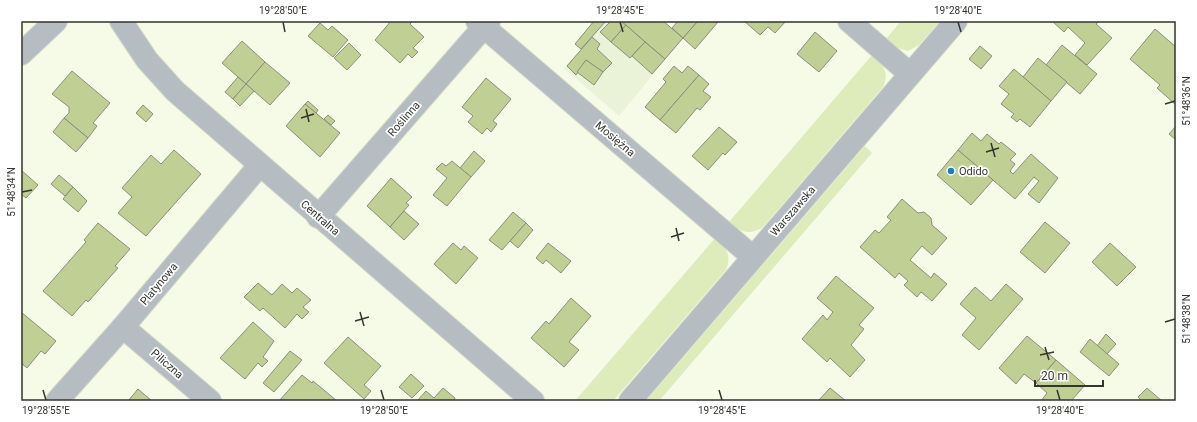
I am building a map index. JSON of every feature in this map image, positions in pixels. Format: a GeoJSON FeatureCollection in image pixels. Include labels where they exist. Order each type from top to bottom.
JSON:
{"type":"FeatureCollection","features":[{"type":"Feature","properties":{"kind":"street"},"geometry":{"type":"LineString","coordinates":[[21,54],[56,21]]}},
{"type":"Feature","properties":{"kind":"street","name":"Centralna"},"geometry":{"type":"LineString","coordinates":[[121,21],[148,60],[175,91],[259,166],[533,401]]}},
{"type":"Feature","properties":{"kind":"street"},"geometry":{"type":"LineString","coordinates":[[849,21],[910,74]]}},
{"type":"Feature","properties":{"kind":"street","name":"Warszawska"},"geometry":{"type":"LineString","coordinates":[[630,401],[956,21]]}},
{"type":"Feature","properties":{"kind":"street","name":"Roślinna"},"geometry":{"type":"LineString","coordinates":[[318,217],[483,23]]}},
{"type":"Feature","properties":{"kind":"street","name":"Mosiężna"},"geometry":{"type":"LineString","coordinates":[[483,23],[753,257]]}},
{"type":"Feature","properties":{"kind":"street","name":"Platynowa"},"geometry":{"type":"LineString","coordinates":[[58,401],[123,327],[259,166]]}},
{"type":"Feature","properties":{"kind":"street","name":"Piliczna"},"geometry":{"type":"LineString","coordinates":[[123,327],[210,401]]}},
{"type":"Feature","properties":{"kind":"shaded area"},"geometry":{"type":"Polygon","coordinates":[[[606,21],[663,21],[683,38],[619,116],[564,68],[606,21]]]}},
{"type":"Feature","properties":{"kind":"green space"},"geometry":{"type":"Polygon","coordinates":[[[901,21],[940,21],[919,45],[908,51],[895,47],[886,39],[901,21]]]}},
{"type":"Feature","properties":{"kind":"green space"},"geometry":{"type":"Polygon","coordinates":[[[872,55],[884,69],[886,77],[883,87],[763,227],[758,230],[745,232],[729,222],[872,55]]]}},
{"type":"Feature","properties":{"kind":"green space"},"geometry":{"type":"Polygon","coordinates":[[[865,146],[872,153],[659,401],[646,401],[865,146]]]}},
{"type":"Feature","properties":{"kind":"green space"},"geometry":{"type":"Polygon","coordinates":[[[716,237],[727,252],[728,261],[725,271],[613,401],[575,401],[716,237]]]}},
{"type":"Feature","properties":{"kind":"building"},"geometry":{"type":"Polygon","coordinates":[[[391,21],[410,21],[412,22],[410,24],[424,37],[413,48],[418,52],[412,58],[408,54],[400,63],[375,40],[391,21]]]}},
{"type":"Feature","properties":{"kind":"building"},"geometry":{"type":"Polygon","coordinates":[[[594,21],[606,21],[581,49],[575,44],[594,21]]]}},
{"type":"Feature","properties":{"kind":"building"},"geometry":{"type":"Polygon","coordinates":[[[611,21],[621,21],[626,25],[611,42],[600,32],[611,21]]]}},
{"type":"Feature","properties":{"kind":"building"},"geometry":{"type":"Polygon","coordinates":[[[621,21],[663,21],[683,38],[665,59],[621,21]]]}},
{"type":"Feature","properties":{"kind":"building"},"geometry":{"type":"Polygon","coordinates":[[[678,21],[698,21],[683,38],[672,28],[678,21]]]}},
{"type":"Feature","properties":{"kind":"building"},"geometry":{"type":"Polygon","coordinates":[[[698,21],[718,22],[695,49],[683,38],[698,21]]]}},
{"type":"Feature","properties":{"kind":"building"},"geometry":{"type":"Polygon","coordinates":[[[744,21],[786,21],[775,33],[768,27],[760,35],[744,21]]]}},
{"type":"Feature","properties":{"kind":"building"},"geometry":{"type":"Polygon","coordinates":[[[1052,21],[1099,21],[1096,24],[1112,38],[1087,65],[1075,55],[1085,43],[1068,27],[1064,32],[1052,21]]]}},
{"type":"Feature","properties":{"kind":"building"},"geometry":{"type":"Polygon","coordinates":[[[320,23],[328,30],[332,26],[348,40],[333,57],[308,36],[320,23]]]}},
{"type":"Feature","properties":{"kind":"building"},"geometry":{"type":"Polygon","coordinates":[[[626,25],[645,42],[630,58],[611,42],[626,25]]]}},
{"type":"Feature","properties":{"kind":"building"},"geometry":{"type":"Polygon","coordinates":[[[1155,29],[1176,47],[1176,105],[1157,88],[1160,85],[1130,59],[1155,29]]]}},
{"type":"Feature","properties":{"kind":"building"},"geometry":{"type":"Polygon","coordinates":[[[815,32],[837,51],[819,72],[797,54],[815,32]]]}},
{"type":"Feature","properties":{"kind":"building"},"geometry":{"type":"Polygon","coordinates":[[[592,37],[600,44],[597,49],[612,63],[603,72],[586,60],[576,75],[567,66],[592,37]]]}},
{"type":"Feature","properties":{"kind":"building"},"geometry":{"type":"Polygon","coordinates":[[[242,41],[265,62],[246,84],[222,63],[242,41]]]}},
{"type":"Feature","properties":{"kind":"building"},"geometry":{"type":"Polygon","coordinates":[[[645,42],[665,59],[652,74],[632,56],[645,42]]]}},
{"type":"Feature","properties":{"kind":"building"},"geometry":{"type":"Polygon","coordinates":[[[349,43],[361,55],[347,70],[334,58],[349,43]]]}},
{"type":"Feature","properties":{"kind":"building"},"geometry":{"type":"Polygon","coordinates":[[[1062,45],[1097,74],[1080,94],[1046,65],[1062,45]]]}},
{"type":"Feature","properties":{"kind":"building"},"geometry":{"type":"Polygon","coordinates":[[[980,46],[992,56],[981,69],[969,59],[980,46]]]}},
{"type":"Feature","properties":{"kind":"building"},"geometry":{"type":"Polygon","coordinates":[[[1038,58],[1067,82],[1051,101],[1023,77],[1038,58]]]}},
{"type":"Feature","properties":{"kind":"building"},"geometry":{"type":"Polygon","coordinates":[[[586,60],[603,72],[594,85],[577,72],[586,60]]]}},
{"type":"Feature","properties":{"kind":"building"},"geometry":{"type":"Polygon","coordinates":[[[265,62],[290,83],[270,105],[246,84],[265,62]]]}},
{"type":"Feature","properties":{"kind":"building"},"geometry":{"type":"Polygon","coordinates":[[[674,66],[682,73],[688,66],[699,75],[660,120],[645,107],[666,82],[663,79],[674,66]]]}},
{"type":"Feature","properties":{"kind":"building"},"geometry":{"type":"Polygon","coordinates":[[[1014,69],[1051,101],[1030,127],[1020,119],[1017,122],[1011,117],[1014,114],[1001,104],[1009,94],[999,86],[1014,69]]]}},
{"type":"Feature","properties":{"kind":"building"},"geometry":{"type":"Polygon","coordinates":[[[72,71],[110,103],[93,123],[97,126],[88,138],[64,118],[69,113],[69,107],[52,94],[72,71]]]}},
{"type":"Feature","properties":{"kind":"building"},"geometry":{"type":"Polygon","coordinates":[[[699,75],[709,84],[703,91],[711,97],[700,110],[697,108],[676,133],[660,120],[699,75]]]}},
{"type":"Feature","properties":{"kind":"building"},"geometry":{"type":"Polygon","coordinates":[[[238,77],[246,84],[233,99],[225,92],[238,77]]]}},
{"type":"Feature","properties":{"kind":"building"},"geometry":{"type":"Polygon","coordinates":[[[486,78],[511,99],[493,121],[497,124],[491,132],[487,128],[482,134],[468,122],[473,116],[462,107],[486,78]]]}},
{"type":"Feature","properties":{"kind":"building"},"geometry":{"type":"Polygon","coordinates":[[[246,84],[254,91],[240,106],[233,99],[246,84]]]}},
{"type":"Feature","properties":{"kind":"building"},"geometry":{"type":"Polygon","coordinates":[[[308,101],[318,110],[316,113],[305,104],[308,101]]]}},
{"type":"Feature","properties":{"kind":"building"},"geometry":{"type":"Polygon","coordinates":[[[305,104],[340,133],[320,157],[286,126],[305,104]]]}},
{"type":"Feature","properties":{"kind":"building"},"geometry":{"type":"Polygon","coordinates":[[[143,105],[153,114],[146,122],[136,113],[143,105]]]}},
{"type":"Feature","properties":{"kind":"building"},"geometry":{"type":"Polygon","coordinates":[[[328,115],[335,121],[331,125],[324,119],[328,115]]]}},
{"type":"Feature","properties":{"kind":"building"},"geometry":{"type":"Polygon","coordinates":[[[64,118],[88,138],[76,152],[53,132],[64,118]]]}},
{"type":"Feature","properties":{"kind":"building"},"geometry":{"type":"Polygon","coordinates":[[[1176,126],[1176,140],[1169,134],[1176,126]]]}},
{"type":"Feature","properties":{"kind":"building"},"geometry":{"type":"Polygon","coordinates":[[[719,127],[737,142],[725,155],[723,153],[708,170],[692,156],[719,127]]]}},
{"type":"Feature","properties":{"kind":"building"},"geometry":{"type":"Polygon","coordinates":[[[972,133],[981,141],[987,134],[999,144],[1001,142],[1016,154],[1010,160],[1015,164],[1010,171],[1013,174],[1031,154],[1058,178],[1039,203],[1028,194],[1039,181],[1034,177],[1015,199],[958,150],[972,133]]]}},
{"type":"Feature","properties":{"kind":"building"},"geometry":{"type":"Polygon","coordinates":[[[174,150],[201,174],[146,236],[118,213],[132,197],[122,188],[151,155],[161,164],[174,150]]]}},
{"type":"Feature","properties":{"kind":"building"},"geometry":{"type":"Polygon","coordinates":[[[958,150],[993,180],[971,205],[937,175],[958,150]]]}},
{"type":"Feature","properties":{"kind":"building"},"geometry":{"type":"Polygon","coordinates":[[[474,151],[485,161],[471,177],[460,168],[474,151]]]}},
{"type":"Feature","properties":{"kind":"building"},"geometry":{"type":"Polygon","coordinates":[[[452,161],[471,177],[447,206],[433,195],[447,178],[436,169],[442,163],[446,166],[452,161]]]}},
{"type":"Feature","properties":{"kind":"building"},"geometry":{"type":"Polygon","coordinates":[[[21,170],[38,185],[26,198],[21,194],[21,170]]]}},
{"type":"Feature","properties":{"kind":"building"},"geometry":{"type":"Polygon","coordinates":[[[59,175],[73,187],[65,196],[51,184],[59,175]]]}},
{"type":"Feature","properties":{"kind":"building"},"geometry":{"type":"Polygon","coordinates":[[[391,178],[412,197],[406,203],[409,205],[390,227],[367,206],[391,178]]]}},
{"type":"Feature","properties":{"kind":"building"},"geometry":{"type":"Polygon","coordinates":[[[73,187],[87,201],[78,212],[63,199],[73,187]]]}},
{"type":"Feature","properties":{"kind":"building"},"geometry":{"type":"Polygon","coordinates":[[[902,199],[918,213],[924,212],[931,218],[932,225],[947,238],[932,255],[922,246],[910,260],[931,278],[934,273],[947,284],[932,301],[921,292],[917,297],[904,285],[908,281],[899,273],[895,278],[860,247],[875,230],[879,233],[891,220],[887,217],[902,199]]]}},
{"type":"Feature","properties":{"kind":"building"},"geometry":{"type":"Polygon","coordinates":[[[404,211],[419,224],[404,240],[390,227],[404,211]]]}},
{"type":"Feature","properties":{"kind":"building"},"geometry":{"type":"Polygon","coordinates":[[[513,212],[526,223],[502,250],[489,240],[513,212]]]}},
{"type":"Feature","properties":{"kind":"building"},"geometry":{"type":"Polygon","coordinates":[[[1045,222],[1070,243],[1045,273],[1020,252],[1045,222]]]}},
{"type":"Feature","properties":{"kind":"building"},"geometry":{"type":"Polygon","coordinates":[[[98,223],[130,249],[115,266],[118,268],[88,302],[86,300],[72,316],[43,291],[86,242],[84,240],[98,223]]]}},
{"type":"Feature","properties":{"kind":"building"},"geometry":{"type":"Polygon","coordinates":[[[526,223],[533,230],[518,248],[510,241],[526,223]]]}},
{"type":"Feature","properties":{"kind":"building"},"geometry":{"type":"Polygon","coordinates":[[[453,243],[461,250],[464,246],[478,258],[456,284],[434,264],[453,243]]]}},
{"type":"Feature","properties":{"kind":"building"},"geometry":{"type":"Polygon","coordinates":[[[548,243],[571,261],[561,273],[546,260],[543,264],[536,258],[548,243]]]}},
{"type":"Feature","properties":{"kind":"building"},"geometry":{"type":"Polygon","coordinates":[[[1110,243],[1136,267],[1117,286],[1092,262],[1110,243]]]}},
{"type":"Feature","properties":{"kind":"building"},"geometry":{"type":"Polygon","coordinates":[[[836,276],[874,308],[859,325],[864,329],[851,345],[865,360],[850,377],[830,358],[827,362],[802,339],[823,315],[827,320],[833,312],[817,298],[836,276]]]}},
{"type":"Feature","properties":{"kind":"building"},"geometry":{"type":"Polygon","coordinates":[[[258,283],[272,295],[282,284],[292,293],[297,288],[311,300],[303,307],[309,312],[302,319],[297,314],[285,328],[263,308],[260,311],[244,297],[258,283]]]}},
{"type":"Feature","properties":{"kind":"building"},"geometry":{"type":"Polygon","coordinates":[[[1006,284],[1023,299],[979,350],[962,335],[976,318],[960,304],[975,287],[991,301],[1006,284]]]}},
{"type":"Feature","properties":{"kind":"building"},"geometry":{"type":"Polygon","coordinates":[[[571,298],[591,316],[569,342],[579,350],[564,367],[531,338],[546,321],[549,324],[571,298]]]}},
{"type":"Feature","properties":{"kind":"building"},"geometry":{"type":"Polygon","coordinates":[[[21,312],[56,341],[45,354],[41,351],[27,368],[21,363],[21,312]]]}},
{"type":"Feature","properties":{"kind":"building"},"geometry":{"type":"Polygon","coordinates":[[[253,322],[274,341],[263,357],[268,361],[262,367],[258,363],[245,379],[220,358],[253,322]]]}},
{"type":"Feature","properties":{"kind":"building"},"geometry":{"type":"Polygon","coordinates":[[[1106,334],[1116,344],[1107,354],[1097,346],[1106,334]]]}},
{"type":"Feature","properties":{"kind":"building"},"geometry":{"type":"Polygon","coordinates":[[[1027,336],[1056,360],[1036,383],[1024,374],[1016,384],[999,368],[1027,336]]]}},
{"type":"Feature","properties":{"kind":"building"},"geometry":{"type":"Polygon","coordinates":[[[348,337],[381,366],[364,385],[371,391],[364,399],[324,363],[348,337]]]}},
{"type":"Feature","properties":{"kind":"building"},"geometry":{"type":"Polygon","coordinates":[[[1090,339],[1119,364],[1109,376],[1080,352],[1090,339]]]}},
{"type":"Feature","properties":{"kind":"building"},"geometry":{"type":"Polygon","coordinates":[[[290,351],[302,360],[274,392],[263,383],[290,351]]]}},
{"type":"Feature","properties":{"kind":"building"},"geometry":{"type":"Polygon","coordinates":[[[1056,360],[1085,385],[1071,401],[1041,401],[1047,393],[1036,383],[1056,360]]]}},
{"type":"Feature","properties":{"kind":"building"},"geometry":{"type":"Polygon","coordinates":[[[411,374],[424,386],[412,398],[399,387],[411,374]]]}},
{"type":"Feature","properties":{"kind":"building"},"geometry":{"type":"Polygon","coordinates":[[[302,375],[312,383],[313,381],[337,401],[279,401],[302,375]]]}},
{"type":"Feature","properties":{"kind":"building"},"geometry":{"type":"Polygon","coordinates":[[[443,388],[455,398],[454,401],[417,401],[426,391],[434,398],[443,388]]]}},
{"type":"Feature","properties":{"kind":"building"},"geometry":{"type":"Polygon","coordinates":[[[830,388],[846,401],[818,401],[830,388]]]}},
{"type":"Feature","properties":{"kind":"building"},"geometry":{"type":"Polygon","coordinates":[[[1147,388],[1162,401],[1142,401],[1138,397],[1147,388]]]}},
{"type":"Feature","properties":{"kind":"building"},"geometry":{"type":"Polygon","coordinates":[[[138,389],[152,401],[128,401],[138,389]]]}},
{"type":"Feature","properties":{"kind":"place","name":"Odido"},"geometry":{"type":"Point","coordinates":[951,171]}}]}
